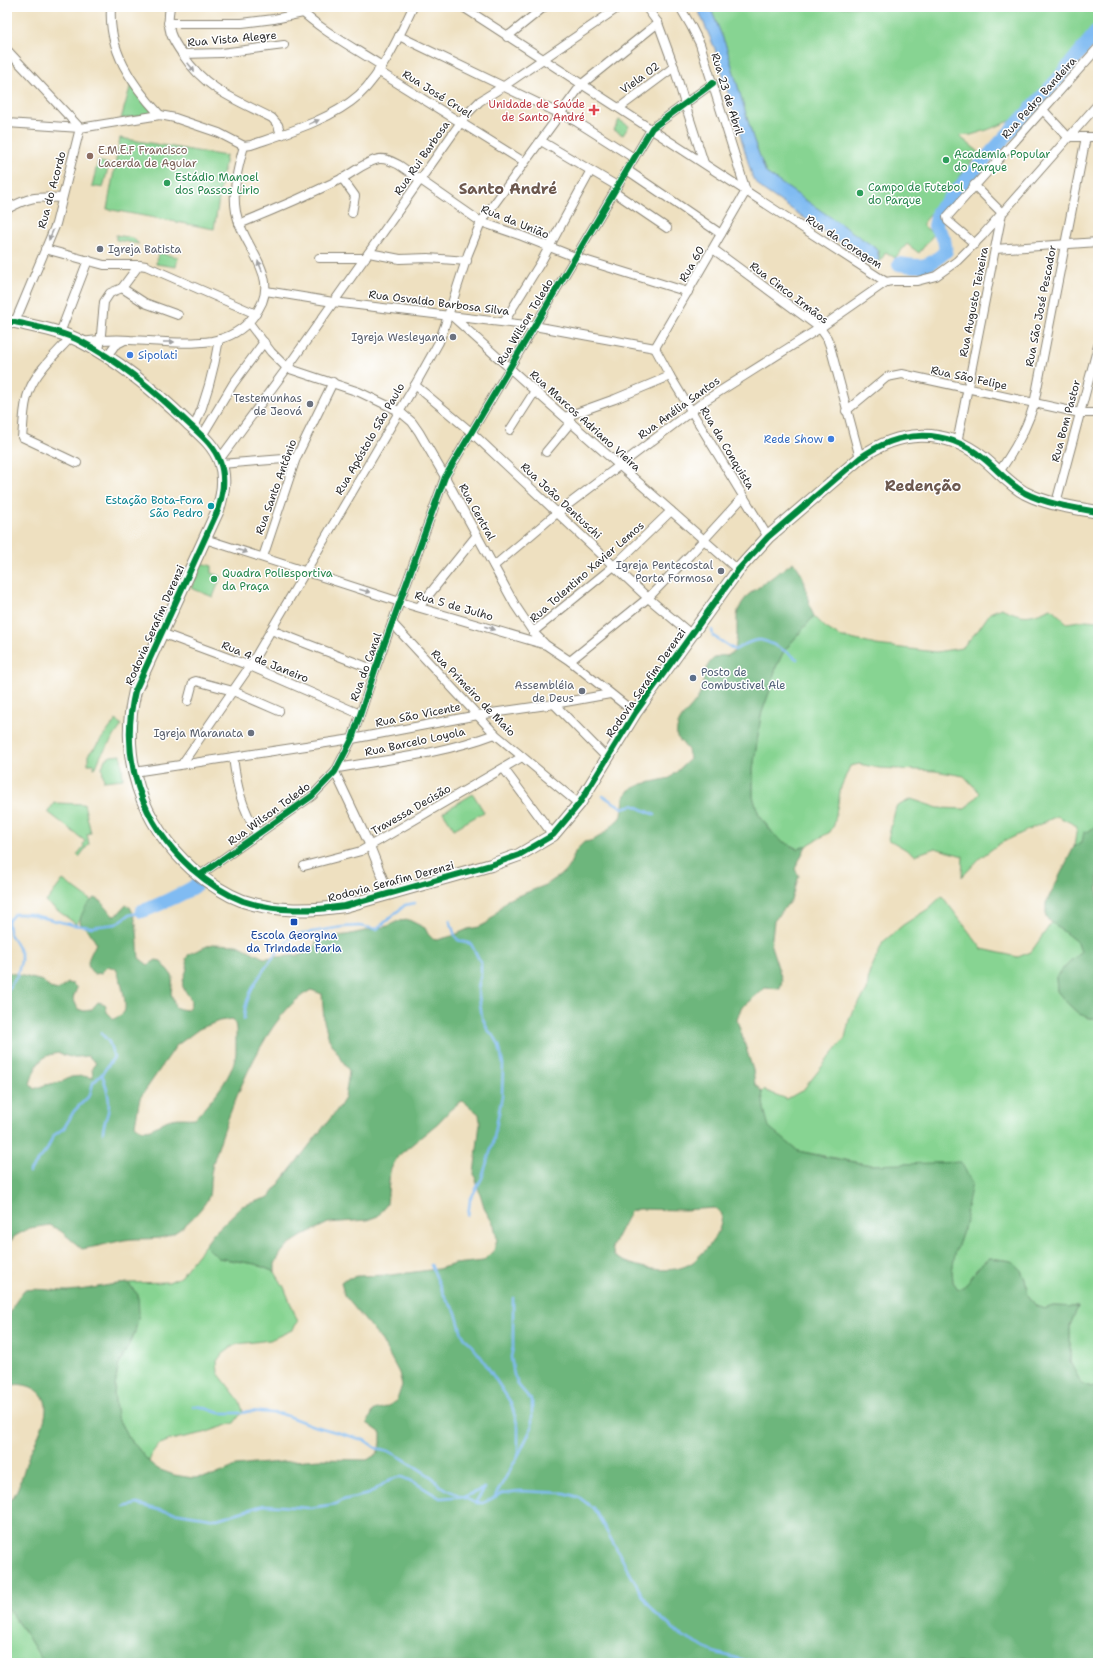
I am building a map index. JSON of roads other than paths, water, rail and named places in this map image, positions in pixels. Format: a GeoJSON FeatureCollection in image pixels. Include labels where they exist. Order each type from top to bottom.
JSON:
{"type":"FeatureCollection","features":[{"type":"Feature","properties":{"kind":"main road","name":"Rodovia Serafim Derenzi"},"geometry":{"type":"LineString","coordinates":[[11,322],[71,337],[102,349],[157,394],[198,432],[214,450],[220,462],[223,475],[223,489],[218,510],[139,681],[132,703],[129,732],[134,772],[140,794],[154,824],[166,842],[179,857],[200,876],[243,901],[270,908],[321,910],[345,906],[490,865],[519,855],[553,835],[579,804],[635,713],[738,570],[768,537],[860,458],[876,447],[890,441],[910,436],[928,436],[957,443],[977,454],[1011,484],[1025,493],[1038,499],[1098,512]]}},
{"type":"Feature","properties":{"kind":"street"},"geometry":{"type":"LineString","coordinates":[[111,7],[112,36],[123,66],[132,80],[160,115]]}},
{"type":"Feature","properties":{"kind":"street"},"geometry":{"type":"LineString","coordinates":[[170,7],[168,23],[170,34],[197,75],[215,89],[275,120],[281,135]]}},
{"type":"Feature","properties":{"kind":"street"},"geometry":{"type":"LineString","coordinates":[[7,123],[80,128],[160,115],[175,118],[219,133],[244,146],[281,135],[319,120],[344,106],[359,95],[380,68],[400,36],[413,7]]}},
{"type":"Feature","properties":{"kind":"street"},"geometry":{"type":"LineString","coordinates":[[463,7],[542,59]]}},
{"type":"Feature","properties":{"kind":"street"},"geometry":{"type":"LineString","coordinates":[[507,36],[544,7]]}},
{"type":"Feature","properties":{"kind":"street","name":"Rua Rui Barbosa"},"geometry":{"type":"LineString","coordinates":[[220,462],[461,122],[480,101],[619,7]]}},
{"type":"Feature","properties":{"kind":"street"},"geometry":{"type":"LineString","coordinates":[[646,7],[658,23],[674,66],[704,163]]}},
{"type":"Feature","properties":{"kind":"street","name":"Rua 23 de Abril"},"geometry":{"type":"LineString","coordinates":[[680,7],[700,44],[746,191]]}},
{"type":"Feature","properties":{"kind":"street"},"geometry":{"type":"LineString","coordinates":[[168,23],[242,23],[274,20],[300,10]]}},
{"type":"Feature","properties":{"kind":"street","name":"Rua José Cruel"},"geometry":{"type":"LineString","coordinates":[[300,10],[380,68],[524,162]]}},
{"type":"Feature","properties":{"kind":"street","name":"Rua Apóstolo São Paulo"},"geometry":{"type":"LineString","coordinates":[[250,666],[439,342],[450,316],[481,222],[582,84],[658,23]]}},
{"type":"Feature","properties":{"kind":"street"},"geometry":{"type":"LineString","coordinates":[[400,36],[560,113],[634,158]]}},
{"type":"Feature","properties":{"kind":"street","name":"Rua Vista Alegre"},"geometry":{"type":"LineString","coordinates":[[182,54],[221,53],[284,46]]}},
{"type":"Feature","properties":{"kind":"street","name":"Rua Pedro Bandeira"},"geometry":{"type":"LineString","coordinates":[[974,244],[948,221],[948,215],[1098,48]]}},
{"type":"Feature","properties":{"kind":"street"},"geometry":{"type":"LineString","coordinates":[[7,50],[80,128]]}},
{"type":"Feature","properties":{"kind":"street","name":"Rua da Coragem"},"geometry":{"type":"LineString","coordinates":[[542,59],[652,128],[886,282],[917,281],[936,276],[957,261],[985,232],[1098,104]]}},
{"type":"Feature","properties":{"kind":"street","name":"Viela 02"},"geometry":{"type":"LineString","coordinates":[[618,108],[674,66]]}},
{"type":"Feature","properties":{"kind":"street","name":"Rua Wilson Toledo"},"geometry":{"type":"LineString","coordinates":[[400,602],[445,477],[652,128],[713,83]]}},
{"type":"Feature","properties":{"kind":"street"},"geometry":{"type":"LineString","coordinates":[[1043,110],[1068,137],[1098,137]]}},
{"type":"Feature","properties":{"kind":"street","name":"Rua do Acordo"},"geometry":{"type":"LineString","coordinates":[[11,322],[56,224],[80,128]]}},
{"type":"Feature","properties":{"kind":"street","name":"Rua São José Pescador"},"geometry":{"type":"LineString","coordinates":[[999,472],[1017,445],[1030,417],[1034,404],[1086,137]]}},
{"type":"Feature","properties":{"kind":"street"},"geometry":{"type":"LineString","coordinates":[[541,141],[616,189],[667,228]]}},
{"type":"Feature","properties":{"kind":"street"},"geometry":{"type":"LineString","coordinates":[[102,349],[115,345],[119,342],[130,340],[188,342],[219,339],[234,333],[249,323],[256,314],[264,300],[266,291],[265,279],[239,224],[235,202],[236,179],[244,146]]}},
{"type":"Feature","properties":{"kind":"street","name":"Rua da União"},"geometry":{"type":"LineString","coordinates":[[239,224],[289,204],[371,162],[384,158],[399,165],[481,222],[575,257],[688,292]]}},
{"type":"Feature","properties":{"kind":"street"},"geometry":{"type":"LineString","coordinates":[[627,170],[721,234]]}},
{"type":"Feature","properties":{"kind":"street"},"geometry":{"type":"LineString","coordinates":[[504,322],[549,247],[590,172]]}},
{"type":"Feature","properties":{"kind":"street"},"geometry":{"type":"LineString","coordinates":[[342,178],[355,196],[352,213]]}},
{"type":"Feature","properties":{"kind":"street"},"geometry":{"type":"LineString","coordinates":[[974,185],[1002,213]]}},
{"type":"Feature","properties":{"kind":"street","name":"Rua 60"},"geometry":{"type":"LineString","coordinates":[[656,348],[746,191]]}},
{"type":"Feature","properties":{"kind":"street"},"geometry":{"type":"LineString","coordinates":[[7,209],[34,197],[62,198]]}},
{"type":"Feature","properties":{"kind":"street","name":"Rua Augusto Teixeira"},"geometry":{"type":"LineString","coordinates":[[957,443],[1002,213]]}},
{"type":"Feature","properties":{"kind":"street"},"geometry":{"type":"LineString","coordinates":[[985,232],[990,233],[994,237],[996,247],[1098,242]]}},
{"type":"Feature","properties":{"kind":"street"},"geometry":{"type":"LineString","coordinates":[[45,249],[104,265],[139,265],[185,282],[256,314]]}},
{"type":"Feature","properties":{"kind":"street","name":"Rua Cinco Irmãos"},"geometry":{"type":"LineString","coordinates":[[713,249],[820,328],[827,338],[830,346],[846,411],[860,458]]}},
{"type":"Feature","properties":{"kind":"street"},"geometry":{"type":"LineString","coordinates":[[319,258],[367,256],[400,259],[428,258],[467,261]]}},
{"type":"Feature","properties":{"kind":"street"},"geometry":{"type":"LineString","coordinates":[[77,463],[22,437],[25,405],[29,391],[40,372],[71,337],[88,260]]}},
{"type":"Feature","properties":{"kind":"street"},"geometry":{"type":"LineString","coordinates":[[102,349],[101,317],[104,302],[110,293],[122,288],[139,265]]}},
{"type":"Feature","properties":{"kind":"street","name":"Rua Anélia Santos"},"geometry":{"type":"LineString","coordinates":[[494,566],[557,513],[692,411],[778,353],[820,328],[886,282]]}},
{"type":"Feature","properties":{"kind":"street"},"geometry":{"type":"LineString","coordinates":[[122,288],[145,303],[178,315]]}},
{"type":"Feature","properties":{"kind":"street","name":"Rua Osvaldo Barbosa Silva"},"geometry":{"type":"LineString","coordinates":[[266,291],[333,302],[534,326],[656,348]]}},
{"type":"Feature","properties":{"kind":"street","name":"Rua Marcos Adriano Vieira"},"geometry":{"type":"LineString","coordinates":[[450,316],[738,570]]}},
{"type":"Feature","properties":{"kind":"street"},"geometry":{"type":"LineString","coordinates":[[249,323],[287,368]]}},
{"type":"Feature","properties":{"kind":"street"},"geometry":{"type":"LineString","coordinates":[[198,432],[219,339]]}},
{"type":"Feature","properties":{"kind":"street"},"geometry":{"type":"LineString","coordinates":[[102,349],[130,340]]}},
{"type":"Feature","properties":{"kind":"street"},"geometry":{"type":"LineString","coordinates":[[198,432],[264,342]]}},
{"type":"Feature","properties":{"kind":"street","name":"Rua da Conquista"},"geometry":{"type":"LineString","coordinates":[[656,348],[670,376],[768,537]]}},
{"type":"Feature","properties":{"kind":"street","name":"Rua Bom Pastor"},"geometry":{"type":"LineString","coordinates":[[1056,503],[1098,348]]}},
{"type":"Feature","properties":{"kind":"street","name":"Rua Central"},"geometry":{"type":"LineString","coordinates":[[287,368],[333,382],[359,392],[399,411],[412,422],[445,477],[515,605],[534,632],[546,645]]}},
{"type":"Feature","properties":{"kind":"street","name":"Rua São Felipe"},"geometry":{"type":"LineString","coordinates":[[846,411],[881,381],[893,375],[902,374],[1034,404],[1080,413],[1098,413]]}},
{"type":"Feature","properties":{"kind":"street"},"geometry":{"type":"LineString","coordinates":[[546,452],[568,419],[670,376]]}},
{"type":"Feature","properties":{"kind":"street","name":"Rua Santo Antônio"},"geometry":{"type":"LineString","coordinates":[[263,557],[296,458],[333,382]]}},
{"type":"Feature","properties":{"kind":"street","name":"Rua João Dentuschi"},"geometry":{"type":"LineString","coordinates":[[415,385],[471,432],[648,598],[691,634]]}},
{"type":"Feature","properties":{"kind":"street"},"geometry":{"type":"LineString","coordinates":[[510,430],[534,391]]}},
{"type":"Feature","properties":{"kind":"street"},"geometry":{"type":"LineString","coordinates":[[220,462],[296,458]]}},
{"type":"Feature","properties":{"kind":"street"},"geometry":{"type":"LineString","coordinates":[[570,661],[648,598],[704,541],[744,497]]}},
{"type":"Feature","properties":{"kind":"street","name":"Rua Tolentino Xavier Lemos"},"geometry":{"type":"LineString","coordinates":[[534,632],[614,566],[671,511]]}},
{"type":"Feature","properties":{"kind":"street"},"geometry":{"type":"LineString","coordinates":[[419,607],[477,534]]}},
{"type":"Feature","properties":{"kind":"street","name":"Rua 5 de Julho"},"geometry":{"type":"LineString","coordinates":[[204,539],[400,602],[546,645],[570,661],[635,713]]}},
{"type":"Feature","properties":{"kind":"street","name":"Rua do Canal"},"geometry":{"type":"LineString","coordinates":[[352,739],[400,602]]}},
{"type":"Feature","properties":{"kind":"street","name":"Rua Primeiro de Maio"},"geometry":{"type":"LineString","coordinates":[[392,623],[495,734],[579,804]]}},
{"type":"Feature","properties":{"kind":"street"},"geometry":{"type":"LineString","coordinates":[[271,630],[375,670]]}},
{"type":"Feature","properties":{"kind":"street","name":"Rua 4 de Janeiro"},"geometry":{"type":"LineString","coordinates":[[161,633],[250,666],[360,714]]}},
{"type":"Feature","properties":{"kind":"street"},"geometry":{"type":"LineString","coordinates":[[182,764],[250,666]]}},
{"type":"Feature","properties":{"kind":"street"},"geometry":{"type":"LineString","coordinates":[[188,702],[193,682],[195,681],[233,692],[279,711]]}},
{"type":"Feature","properties":{"kind":"street","name":"Rua São Vicente"},"geometry":{"type":"LineString","coordinates":[[134,772],[352,739],[478,715],[610,694]]}},
{"type":"Feature","properties":{"kind":"street"},"geometry":{"type":"LineString","coordinates":[[554,704],[607,758]]}},
{"type":"Feature","properties":{"kind":"street","name":"Rua Barcelo Loyola"},"geometry":{"type":"LineString","coordinates":[[337,770],[438,750],[495,734]]}},
{"type":"Feature","properties":{"kind":"street","name":"Rua Wilson Toledo"},"geometry":{"type":"LineString","coordinates":[[200,876],[312,796],[337,770],[352,739]]}},
{"type":"Feature","properties":{"kind":"street"},"geometry":{"type":"LineString","coordinates":[[233,756],[241,800],[258,835]]}},
{"type":"Feature","properties":{"kind":"street","name":"Travessa Decisão"},"geometry":{"type":"LineString","coordinates":[[304,866],[356,853],[370,846],[504,769],[522,757]]}},
{"type":"Feature","properties":{"kind":"street"},"geometry":{"type":"LineString","coordinates":[[504,769],[553,835]]}},
{"type":"Feature","properties":{"kind":"street"},"geometry":{"type":"LineString","coordinates":[[337,770],[389,894]]}},
{"type":"Feature","properties":{"kind":"water"},"geometry":{"type":"Polygon","coordinates":[[[697,7],[710,7],[726,46],[753,138],[766,173],[877,249],[879,260],[872,264],[762,189],[753,179],[715,49],[697,7]]]}},
{"type":"Feature","properties":{"kind":"waterway"},"geometry":{"type":"LineString","coordinates":[[899,264],[914,266],[930,264],[946,251],[944,239],[935,226],[938,211],[1059,78],[1098,30]]}},
{"type":"Feature","properties":{"kind":"waterway"},"geometry":{"type":"LineString","coordinates":[[712,630],[713,636],[735,650],[749,642],[759,640],[773,644],[797,659]]}},
{"type":"Feature","properties":{"kind":"waterway"},"geometry":{"type":"LineString","coordinates":[[603,796],[623,808],[633,805],[655,815]]}},
{"type":"Feature","properties":{"kind":"waterway"},"geometry":{"type":"LineString","coordinates":[[142,911],[195,886]]}},
{"type":"Feature","properties":{"kind":"waterway"},"geometry":{"type":"LineString","coordinates":[[377,929],[405,905],[415,903]]}},
{"type":"Feature","properties":{"kind":"waterway"},"geometry":{"type":"LineString","coordinates":[[7,991],[17,976],[21,961],[21,953],[9,932],[8,921],[14,914],[29,914],[73,925],[92,927],[116,924],[129,915],[138,913]]}},
{"type":"Feature","properties":{"kind":"waterway"},"geometry":{"type":"LineString","coordinates":[[450,920],[455,936],[458,940],[471,944],[481,963],[481,974],[478,989],[482,1017],[488,1030],[499,1045],[503,1064],[502,1096],[493,1143],[482,1178],[470,1200],[468,1216]]}},
{"type":"Feature","properties":{"kind":"waterway"},"geometry":{"type":"LineString","coordinates":[[293,935],[343,927],[359,926],[376,929]]}},
{"type":"Feature","properties":{"kind":"waterway"},"geometry":{"type":"LineString","coordinates":[[244,1019],[245,1008],[254,985],[268,963],[292,936]]}},
{"type":"Feature","properties":{"kind":"waterway"},"geometry":{"type":"LineString","coordinates":[[29,1172],[47,1150],[53,1136],[64,1128],[74,1111],[90,1095],[93,1083],[102,1074],[114,1057],[109,1042],[101,1033]]}},
{"type":"Feature","properties":{"kind":"waterway"},"geometry":{"type":"LineString","coordinates":[[102,1074],[108,1093],[109,1102],[103,1133]]}},
{"type":"Feature","properties":{"kind":"waterway"},"geometry":{"type":"LineString","coordinates":[[431,1265],[444,1295],[456,1313],[462,1334],[481,1357],[511,1403],[518,1427],[518,1456],[495,1496]]}},
{"type":"Feature","properties":{"kind":"waterway"},"geometry":{"type":"LineString","coordinates":[[513,1298],[513,1347],[511,1357],[514,1375],[519,1386],[532,1401],[532,1427],[519,1454]]}},
{"type":"Feature","properties":{"kind":"waterway"},"geometry":{"type":"LineString","coordinates":[[193,1406],[202,1407],[219,1413],[242,1413],[250,1411],[282,1414],[311,1425],[364,1440],[376,1448],[389,1451],[402,1458],[433,1478],[440,1486],[475,1503],[483,1503],[503,1493],[520,1491],[565,1493],[580,1498],[593,1508],[597,1514],[641,1593],[655,1613],[682,1636],[713,1652],[755,1663]]}},
{"type":"Feature","properties":{"kind":"waterway"},"geometry":{"type":"LineString","coordinates":[[124,1507],[137,1504],[159,1510],[217,1519],[264,1505],[309,1508],[336,1504],[343,1500],[369,1494],[389,1480],[398,1477],[414,1482],[440,1498],[466,1496],[485,1488],[475,1503]]}},
{"type":"Feature","properties":{"kind":"place","name":"Unidade de Saúde de Santo André"},"geometry":{"type":"Point","coordinates":[594,110]}},
{"type":"Feature","properties":{"kind":"place","name":"E.M.E.F Francisco Lacerda de Aguiar"},"geometry":{"type":"Point","coordinates":[90,156]}},
{"type":"Feature","properties":{"kind":"place","name":"Academia Popular do Parque"},"geometry":{"type":"Point","coordinates":[946,160]}},
{"type":"Feature","properties":{"kind":"place","name":"Estádio Manoel dos Passos Lirio"},"geometry":{"type":"Point","coordinates":[167,183]}},
{"type":"Feature","properties":{"kind":"place","name":"Campo de Futebol do Parque"},"geometry":{"type":"Point","coordinates":[860,193]}},
{"type":"Feature","properties":{"kind":"place","name":"Igreja Batista"},"geometry":{"type":"Point","coordinates":[100,249]}},
{"type":"Feature","properties":{"kind":"place","name":"Igreja Wesleyana"},"geometry":{"type":"Point","coordinates":[453,337]}},
{"type":"Feature","properties":{"kind":"place","name":"Sipolati"},"geometry":{"type":"Point","coordinates":[130,355]}},
{"type":"Feature","properties":{"kind":"place","name":"Testemunhas de Jeová"},"geometry":{"type":"Point","coordinates":[310,404]}},
{"type":"Feature","properties":{"kind":"place","name":"Rede Show"},"geometry":{"type":"Point","coordinates":[831,439]}},
{"type":"Feature","properties":{"kind":"place","name":"Estação Bota-Fora São Pedro"},"geometry":{"type":"Point","coordinates":[211,506]}},
{"type":"Feature","properties":{"kind":"place","name":"Igreja Pentecostal Porta Formosa"},"geometry":{"type":"Point","coordinates":[721,571]}},
{"type":"Feature","properties":{"kind":"place","name":"Quadra Poliesportiva da Praça"},"geometry":{"type":"Point","coordinates":[214,579]}},
{"type":"Feature","properties":{"kind":"place","name":"Posto de Combustivel Ale"},"geometry":{"type":"Point","coordinates":[693,678]}},
{"type":"Feature","properties":{"kind":"place","name":"Assembléia de Deus"},"geometry":{"type":"Point","coordinates":[582,691]}},
{"type":"Feature","properties":{"kind":"place","name":"Igreja Maranata"},"geometry":{"type":"Point","coordinates":[251,733]}},
{"type":"Feature","properties":{"kind":"place","name":"Escola Georgina da Trindade Faria"},"geometry":{"type":"Point","coordinates":[294,922]}},
{"type":"Feature","properties":{"kind":"district","name":"Santo André"},"geometry":{"type":"Point","coordinates":[508,189]}},
{"type":"Feature","properties":{"kind":"district","name":"Redenção"},"geometry":{"type":"Point","coordinates":[923,486]}}]}
